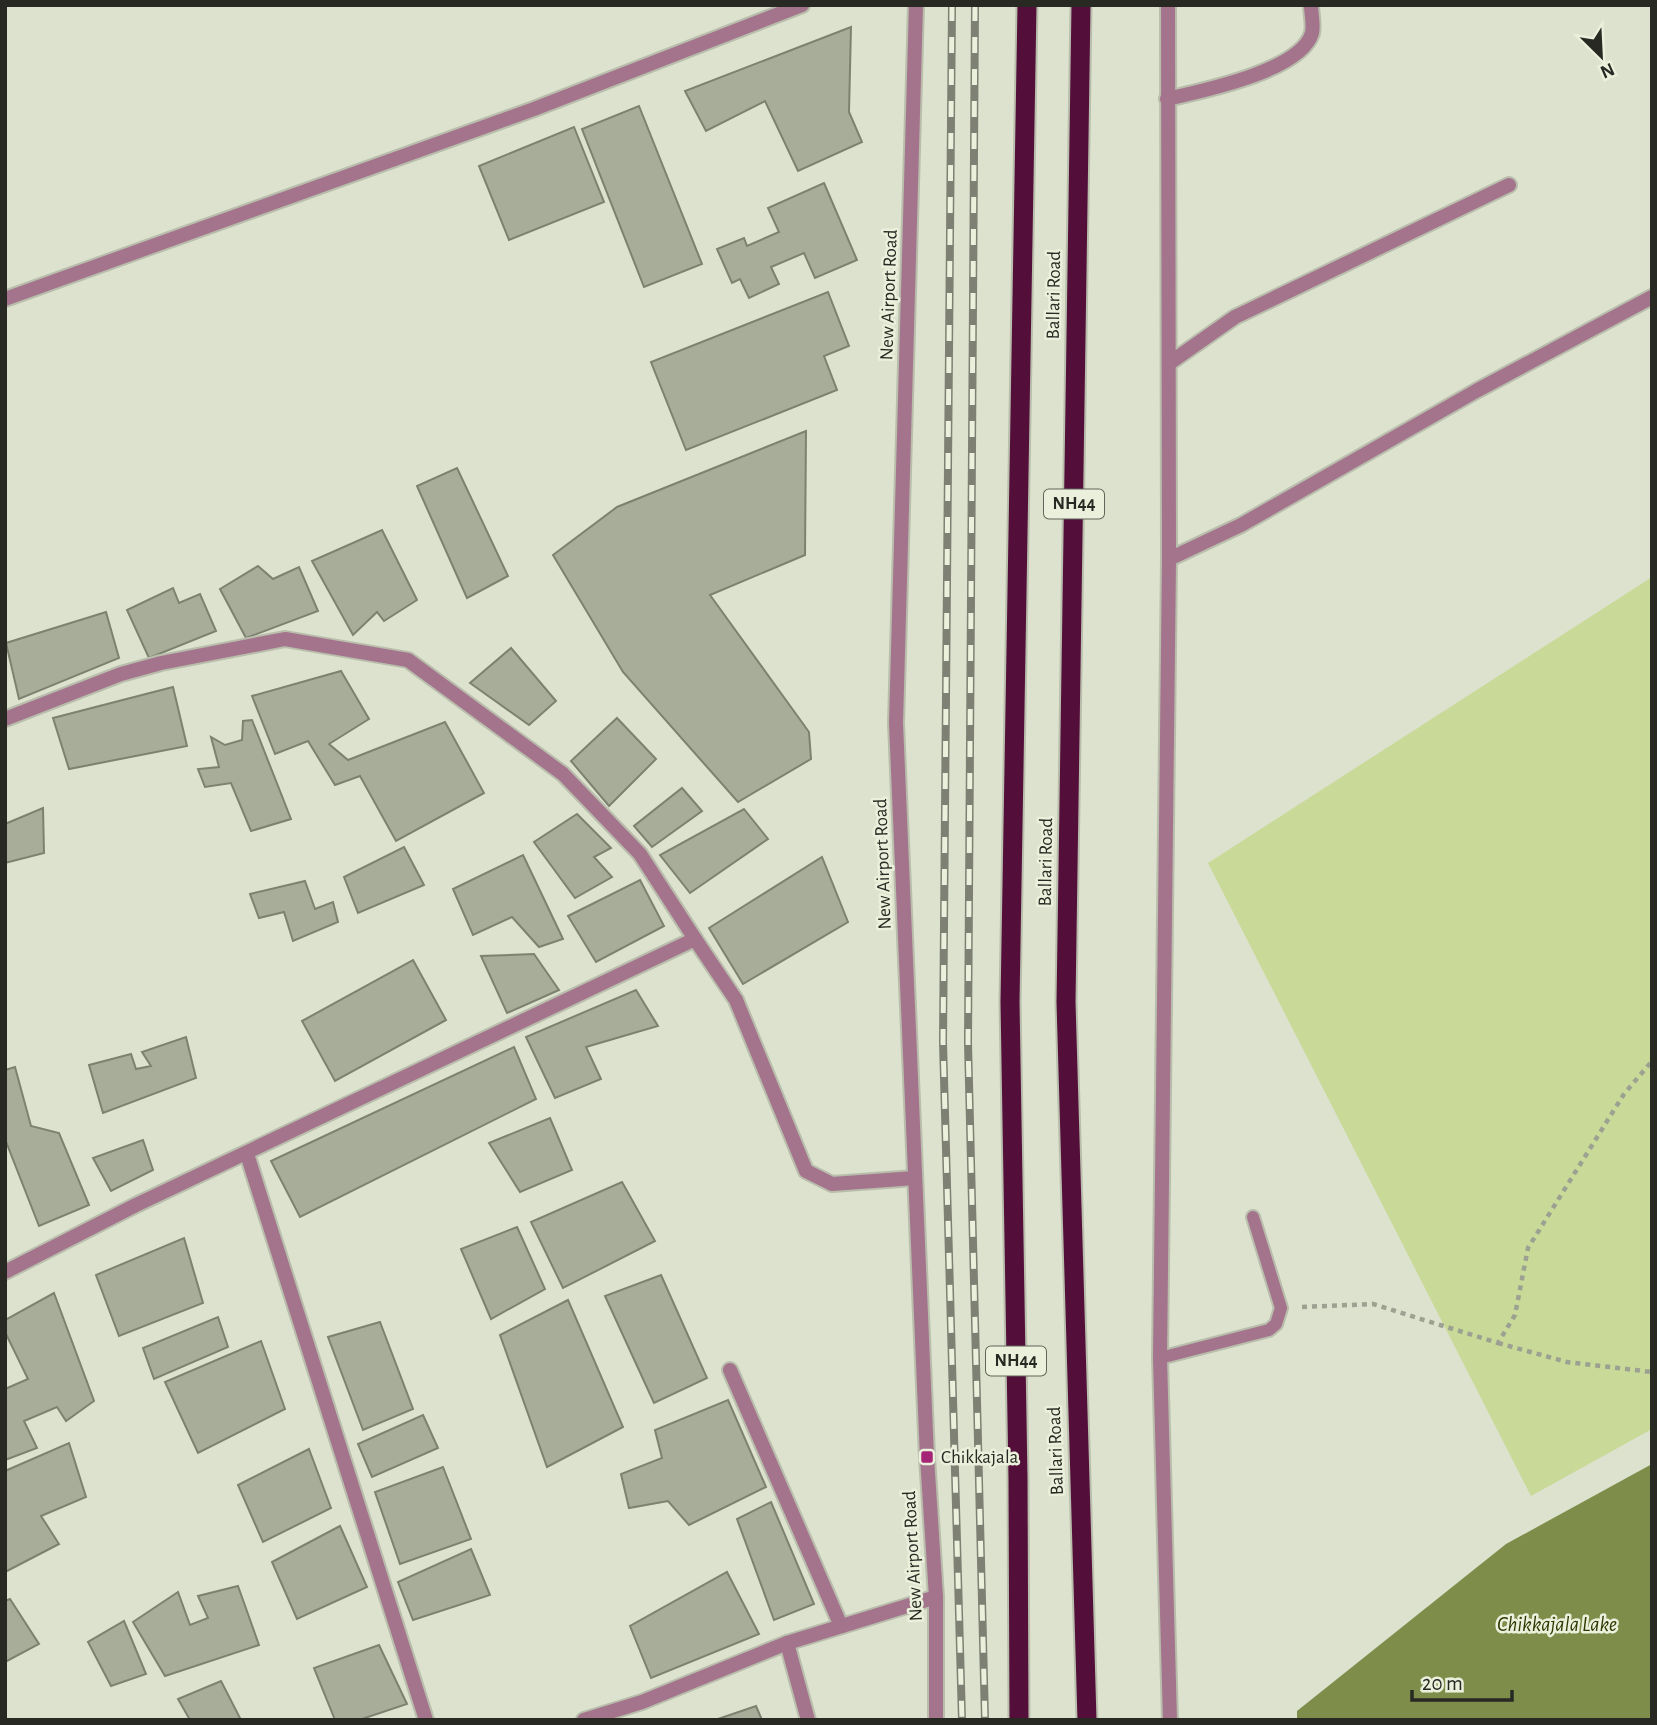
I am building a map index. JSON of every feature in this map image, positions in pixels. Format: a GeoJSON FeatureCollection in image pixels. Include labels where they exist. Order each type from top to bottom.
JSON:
{"type":"FeatureCollection","features":[{"type":"Feature","properties":{"kind":"highway","name":"Ballari Road"},"geometry":{"type":"LineString","coordinates":[[1019,1720],[1010,1002],[1027,5]]}},
{"type":"Feature","properties":{"kind":"highway","name":"Ballari Road"},"geometry":{"type":"LineString","coordinates":[[1081,5],[1066,1002],[1087,1720]]}},
{"type":"Feature","properties":{"kind":"street"},"geometry":{"type":"LineString","coordinates":[[5,299],[534,109],[802,5]]}},
{"type":"Feature","properties":{"kind":"street","name":"New Airport Road"},"geometry":{"type":"LineString","coordinates":[[916,5],[896,723],[926,1443],[936,1597],[936,1720]]}},
{"type":"Feature","properties":{"kind":"street"},"geometry":{"type":"LineString","coordinates":[[1168,5],[1171,362],[1160,1358],[1170,1720]]}},
{"type":"Feature","properties":{"kind":"street"},"geometry":{"type":"LineString","coordinates":[[1167,99],[1237,82],[1279,64],[1304,48],[1313,31],[1311,5]]}},
{"type":"Feature","properties":{"kind":"street"},"geometry":{"type":"LineString","coordinates":[[1171,362],[1235,317],[1509,185]]}},
{"type":"Feature","properties":{"kind":"street"},"geometry":{"type":"LineString","coordinates":[[1169,559],[1241,525],[1476,391],[1652,297]]}},
{"type":"Feature","properties":{"kind":"street"},"geometry":{"type":"LineString","coordinates":[[5,719],[121,674],[161,663],[285,639],[408,660],[563,774],[640,854],[736,1000],[806,1171],[832,1184],[915,1178]]}},
{"type":"Feature","properties":{"kind":"street"},"geometry":{"type":"LineString","coordinates":[[5,1272],[136,1205],[695,939]]}},
{"type":"Feature","properties":{"kind":"street"},"geometry":{"type":"LineString","coordinates":[[247,1154],[426,1720]]}},
{"type":"Feature","properties":{"kind":"street"},"geometry":{"type":"LineString","coordinates":[[730,1370],[841,1626]]}},
{"type":"Feature","properties":{"kind":"street"},"geometry":{"type":"LineString","coordinates":[[584,1720],[642,1702],[787,1643],[936,1597]]}},
{"type":"Feature","properties":{"kind":"street"},"geometry":{"type":"LineString","coordinates":[[787,1643],[808,1720]]}},
{"type":"Feature","properties":{"kind":"lane"},"geometry":{"type":"LineString","coordinates":[[1160,1358],[1269,1330],[1276,1324],[1281,1308],[1253,1217]]}},
{"type":"Feature","properties":{"kind":"path"},"geometry":{"type":"LineString","coordinates":[[1497,1343],[1515,1315],[1528,1248],[1624,1094],[1652,1061]]}},
{"type":"Feature","properties":{"kind":"path"},"geometry":{"type":"LineString","coordinates":[[1281,1308],[1373,1304],[1567,1362],[1652,1373]]}},
{"type":"Feature","properties":{"kind":"shaded area"},"geometry":{"type":"Polygon","coordinates":[[[1652,577],[1652,1429],[1531,1496],[1208,863],[1652,577]]]}},
{"type":"Feature","properties":{"kind":"water","name":"Chikkajala Lake"},"geometry":{"type":"Polygon","coordinates":[[[1652,1464],[1652,1720],[1297,1720],[1297,1711],[1506,1544],[1652,1464]]]}},
{"type":"Feature","properties":{"kind":"building"},"geometry":{"type":"Polygon","coordinates":[[[851,27],[849,112],[862,142],[798,171],[765,101],[706,131],[685,91],[851,27]]]}},
{"type":"Feature","properties":{"kind":"building"},"geometry":{"type":"Polygon","coordinates":[[[639,106],[702,264],[644,287],[582,129],[639,106]]]}},
{"type":"Feature","properties":{"kind":"building"},"geometry":{"type":"Polygon","coordinates":[[[574,127],[604,202],[509,240],[479,166],[574,127]]]}},
{"type":"Feature","properties":{"kind":"building"},"geometry":{"type":"Polygon","coordinates":[[[824,183],[857,260],[815,278],[804,253],[771,267],[779,284],[749,298],[740,279],[732,283],[717,249],[744,238],[747,246],[779,232],[768,208],[824,183]]]}},
{"type":"Feature","properties":{"kind":"building"},"geometry":{"type":"Polygon","coordinates":[[[828,292],[849,346],[824,356],[837,390],[686,450],[651,362],[828,292]]]}},
{"type":"Feature","properties":{"kind":"building"},"geometry":{"type":"Polygon","coordinates":[[[806,431],[805,555],[710,595],[809,732],[811,759],[738,802],[623,672],[553,555],[617,507],[806,431]]]}},
{"type":"Feature","properties":{"kind":"building"},"geometry":{"type":"Polygon","coordinates":[[[457,468],[508,576],[467,598],[417,486],[457,468]]]}},
{"type":"Feature","properties":{"kind":"building"},"geometry":{"type":"Polygon","coordinates":[[[382,530],[417,600],[384,621],[377,612],[353,635],[312,561],[382,530]]]}},
{"type":"Feature","properties":{"kind":"building"},"geometry":{"type":"Polygon","coordinates":[[[258,566],[273,579],[299,567],[318,611],[246,638],[220,589],[258,566]]]}},
{"type":"Feature","properties":{"kind":"building"},"geometry":{"type":"Polygon","coordinates":[[[173,588],[179,603],[200,594],[216,631],[149,658],[127,610],[173,588]]]}},
{"type":"Feature","properties":{"kind":"building"},"geometry":{"type":"Polygon","coordinates":[[[106,612],[119,658],[19,699],[6,643],[106,612]]]}},
{"type":"Feature","properties":{"kind":"building"},"geometry":{"type":"Polygon","coordinates":[[[511,648],[556,701],[529,725],[470,683],[511,648]]]}},
{"type":"Feature","properties":{"kind":"building"},"geometry":{"type":"Polygon","coordinates":[[[341,671],[369,719],[329,744],[348,760],[445,722],[484,793],[396,841],[360,776],[335,785],[308,741],[275,754],[252,696],[341,671]]]}},
{"type":"Feature","properties":{"kind":"building"},"geometry":{"type":"Polygon","coordinates":[[[173,687],[187,746],[69,769],[53,718],[173,687]]]}},
{"type":"Feature","properties":{"kind":"building"},"geometry":{"type":"Polygon","coordinates":[[[617,718],[656,759],[609,806],[571,761],[617,718]]]}},
{"type":"Feature","properties":{"kind":"building"},"geometry":{"type":"Polygon","coordinates":[[[252,720],[291,819],[251,831],[231,783],[205,787],[198,769],[219,767],[211,737],[225,745],[242,740],[243,721],[252,720]]]}},
{"type":"Feature","properties":{"kind":"building"},"geometry":{"type":"Polygon","coordinates":[[[682,788],[702,811],[652,847],[634,826],[682,788]]]}},
{"type":"Feature","properties":{"kind":"building"},"geometry":{"type":"Polygon","coordinates":[[[43,808],[44,853],[5,863],[5,824],[43,808]]]}},
{"type":"Feature","properties":{"kind":"building"},"geometry":{"type":"Polygon","coordinates":[[[744,809],[768,839],[690,893],[660,855],[744,809]]]}},
{"type":"Feature","properties":{"kind":"building"},"geometry":{"type":"Polygon","coordinates":[[[577,814],[611,848],[594,857],[612,877],[575,898],[534,842],[577,814]]]}},
{"type":"Feature","properties":{"kind":"building"},"geometry":{"type":"Polygon","coordinates":[[[404,847],[424,885],[358,913],[344,877],[404,847]]]}},
{"type":"Feature","properties":{"kind":"building"},"geometry":{"type":"Polygon","coordinates":[[[523,855],[563,939],[539,947],[512,917],[473,935],[453,889],[523,855]]]}},
{"type":"Feature","properties":{"kind":"building"},"geometry":{"type":"Polygon","coordinates":[[[822,857],[848,922],[743,984],[709,928],[822,857]]]}},
{"type":"Feature","properties":{"kind":"building"},"geometry":{"type":"Polygon","coordinates":[[[640,880],[664,926],[596,962],[568,916],[640,880]]]}},
{"type":"Feature","properties":{"kind":"building"},"geometry":{"type":"Polygon","coordinates":[[[305,881],[315,909],[333,902],[338,922],[293,941],[284,912],[259,918],[250,894],[305,881]]]}},
{"type":"Feature","properties":{"kind":"building"},"geometry":{"type":"Polygon","coordinates":[[[534,954],[559,990],[507,1013],[481,956],[534,954]]]}},
{"type":"Feature","properties":{"kind":"building"},"geometry":{"type":"Polygon","coordinates":[[[413,960],[446,1020],[335,1081],[302,1021],[413,960]]]}},
{"type":"Feature","properties":{"kind":"building"},"geometry":{"type":"Polygon","coordinates":[[[636,990],[658,1026],[586,1047],[601,1079],[555,1098],[526,1037],[636,990]]]}},
{"type":"Feature","properties":{"kind":"building"},"geometry":{"type":"Polygon","coordinates":[[[186,1037],[196,1078],[103,1113],[89,1065],[131,1054],[136,1069],[151,1066],[142,1052],[186,1037]]]}},
{"type":"Feature","properties":{"kind":"building"},"geometry":{"type":"Polygon","coordinates":[[[514,1047],[536,1099],[300,1217],[271,1161],[514,1047]]]}},
{"type":"Feature","properties":{"kind":"building"},"geometry":{"type":"Polygon","coordinates":[[[15,1067],[31,1126],[59,1133],[89,1205],[39,1226],[5,1139],[5,1070],[15,1067]]]}},
{"type":"Feature","properties":{"kind":"building"},"geometry":{"type":"Polygon","coordinates":[[[550,1118],[572,1170],[520,1192],[489,1143],[550,1118]]]}},
{"type":"Feature","properties":{"kind":"building"},"geometry":{"type":"Polygon","coordinates":[[[143,1140],[153,1170],[111,1191],[93,1158],[143,1140]]]}},
{"type":"Feature","properties":{"kind":"building"},"geometry":{"type":"Polygon","coordinates":[[[622,1182],[655,1241],[563,1288],[531,1222],[622,1182]]]}},
{"type":"Feature","properties":{"kind":"building"},"geometry":{"type":"Polygon","coordinates":[[[517,1227],[545,1289],[491,1319],[461,1249],[517,1227]]]}},
{"type":"Feature","properties":{"kind":"building"},"geometry":{"type":"Polygon","coordinates":[[[184,1238],[203,1303],[119,1336],[96,1275],[184,1238]]]}},
{"type":"Feature","properties":{"kind":"building"},"geometry":{"type":"Polygon","coordinates":[[[661,1275],[707,1378],[654,1403],[605,1296],[661,1275]]]}},
{"type":"Feature","properties":{"kind":"building"},"geometry":{"type":"Polygon","coordinates":[[[54,1293],[94,1401],[66,1421],[57,1407],[24,1421],[37,1448],[5,1460],[5,1389],[28,1379],[5,1332],[5,1320],[54,1293]]]}},
{"type":"Feature","properties":{"kind":"building"},"geometry":{"type":"Polygon","coordinates":[[[568,1300],[623,1427],[547,1467],[500,1335],[568,1300]]]}},
{"type":"Feature","properties":{"kind":"building"},"geometry":{"type":"Polygon","coordinates":[[[218,1317],[228,1347],[154,1379],[143,1348],[218,1317]]]}},
{"type":"Feature","properties":{"kind":"building"},"geometry":{"type":"Polygon","coordinates":[[[380,1322],[413,1409],[363,1430],[328,1337],[380,1322]]]}},
{"type":"Feature","properties":{"kind":"building"},"geometry":{"type":"Polygon","coordinates":[[[261,1341],[285,1409],[198,1453],[165,1382],[261,1341]]]}},
{"type":"Feature","properties":{"kind":"building"},"geometry":{"type":"Polygon","coordinates":[[[728,1400],[766,1487],[689,1525],[668,1501],[629,1508],[621,1474],[662,1458],[655,1430],[728,1400]]]}},
{"type":"Feature","properties":{"kind":"building"},"geometry":{"type":"Polygon","coordinates":[[[423,1415],[438,1448],[372,1477],[358,1444],[423,1415]]]}},
{"type":"Feature","properties":{"kind":"building"},"geometry":{"type":"Polygon","coordinates":[[[69,1443],[86,1497],[41,1516],[59,1544],[5,1572],[5,1471],[69,1443]]]}},
{"type":"Feature","properties":{"kind":"building"},"geometry":{"type":"Polygon","coordinates":[[[309,1449],[331,1508],[263,1542],[238,1485],[309,1449]]]}},
{"type":"Feature","properties":{"kind":"building"},"geometry":{"type":"Polygon","coordinates":[[[443,1467],[471,1539],[400,1564],[375,1492],[443,1467]]]}},
{"type":"Feature","properties":{"kind":"building"},"geometry":{"type":"Polygon","coordinates":[[[771,1502],[814,1604],[774,1620],[737,1519],[771,1502]]]}},
{"type":"Feature","properties":{"kind":"building"},"geometry":{"type":"Polygon","coordinates":[[[340,1526],[367,1587],[297,1619],[272,1562],[340,1526]]]}},
{"type":"Feature","properties":{"kind":"building"},"geometry":{"type":"Polygon","coordinates":[[[471,1549],[490,1595],[413,1620],[398,1582],[471,1549]]]}},
{"type":"Feature","properties":{"kind":"building"},"geometry":{"type":"Polygon","coordinates":[[[727,1572],[759,1634],[651,1678],[630,1626],[727,1572]]]}},
{"type":"Feature","properties":{"kind":"building"},"geometry":{"type":"Polygon","coordinates":[[[238,1586],[259,1645],[165,1676],[133,1622],[178,1592],[190,1625],[208,1618],[198,1596],[238,1586]]]}},
{"type":"Feature","properties":{"kind":"building"},"geometry":{"type":"Polygon","coordinates":[[[10,1599],[39,1644],[5,1662],[5,1601],[10,1599]]]}},
{"type":"Feature","properties":{"kind":"building"},"geometry":{"type":"Polygon","coordinates":[[[124,1621],[146,1674],[111,1686],[88,1642],[124,1621]]]}},
{"type":"Feature","properties":{"kind":"building"},"geometry":{"type":"Polygon","coordinates":[[[379,1645],[407,1704],[359,1720],[335,1720],[314,1668],[379,1645]]]}},
{"type":"Feature","properties":{"kind":"building"},"geometry":{"type":"Polygon","coordinates":[[[221,1681],[241,1720],[190,1720],[178,1699],[221,1681]]]}},
{"type":"Feature","properties":{"kind":"building"},"geometry":{"type":"Polygon","coordinates":[[[756,1706],[762,1720],[715,1720],[756,1706]]]}},
{"type":"Feature","properties":{"kind":"railway"},"geometry":{"type":"LineString","coordinates":[[952,5],[943,1042],[962,1720]]}},
{"type":"Feature","properties":{"kind":"railway"},"geometry":{"type":"LineString","coordinates":[[975,5],[968,1043],[985,1720]]}},
{"type":"Feature","properties":{"kind":"place","name":"Chikkajala"},"geometry":{"type":"Point","coordinates":[927,1457]}}]}
